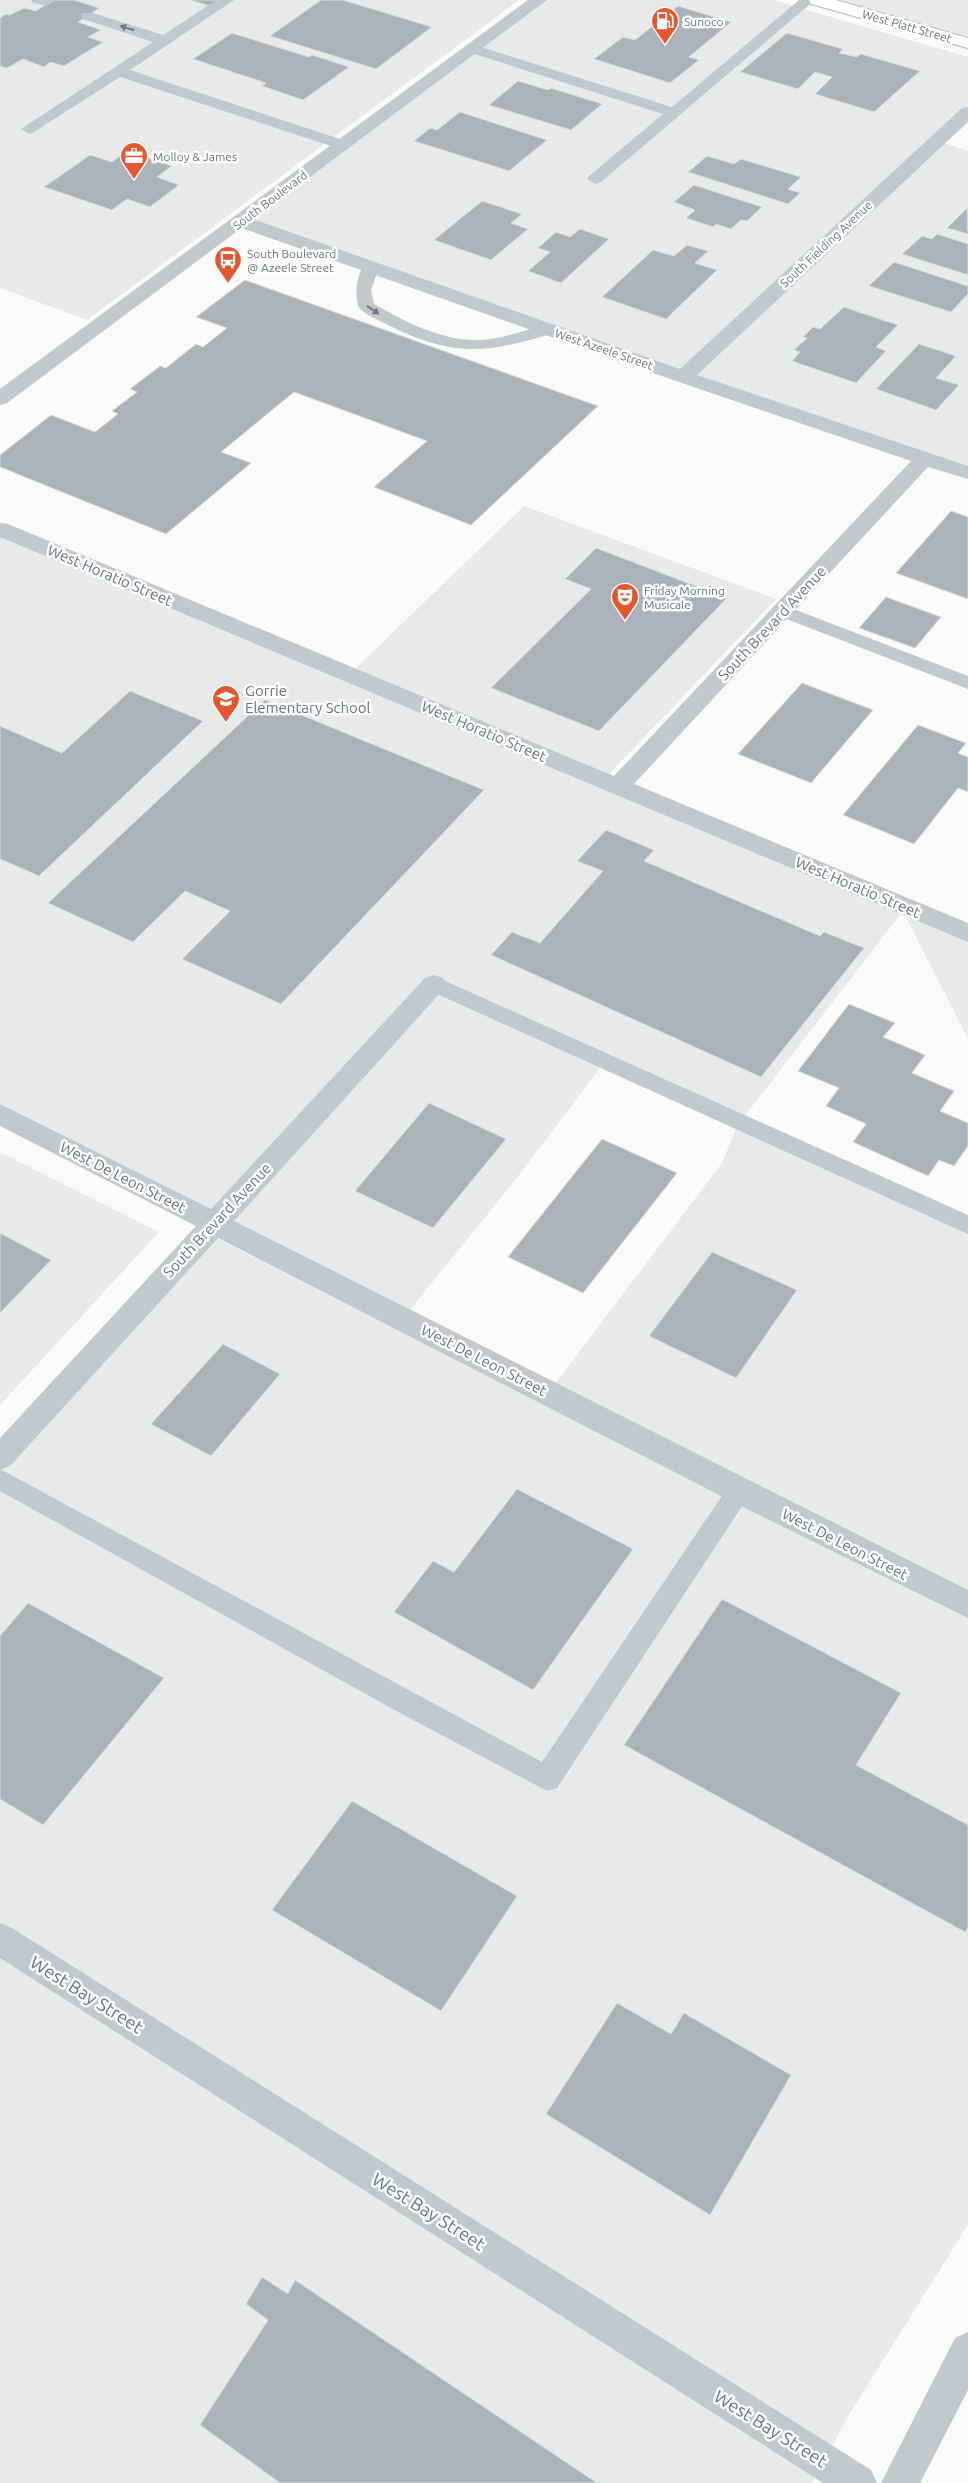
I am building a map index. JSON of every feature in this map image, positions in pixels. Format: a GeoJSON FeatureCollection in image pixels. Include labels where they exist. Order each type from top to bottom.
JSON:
{"type":"FeatureCollection","features":[{"type":"Feature","properties":{"kind":"main road","name":"West Platt Street"},"geometry":{"type":"LineString","coordinates":[[817,0],[968,43]]}},
{"type":"Feature","properties":{"kind":"street","name":"South Boulevard"},"geometry":{"type":"LineString","coordinates":[[0,399],[539,0]]}},
{"type":"Feature","properties":{"kind":"street","name":"South Fielding Avenue"},"geometry":{"type":"LineString","coordinates":[[683,376],[968,112]]}},
{"type":"Feature","properties":{"kind":"street","name":"West Azeele Street"},"geometry":{"type":"LineString","coordinates":[[240,221],[683,376],[968,473]]}},
{"type":"Feature","properties":{"kind":"street","name":"South Brevard Avenue"},"geometry":{"type":"LineString","coordinates":[[618,788],[925,458]]}},
{"type":"Feature","properties":{"kind":"street","name":"West Horatio Street"},"geometry":{"type":"LineString","coordinates":[[0,529],[968,933]]}},
{"type":"Feature","properties":{"kind":"street","name":"South Brevard Avenue"},"geometry":{"type":"LineString","coordinates":[[0,1458],[434,984]]}},
{"type":"Feature","properties":{"kind":"street","name":"West De Leon Street"},"geometry":{"type":"LineString","coordinates":[[0,1114],[739,1491],[968,1605]]}},
{"type":"Feature","properties":{"kind":"street","name":"West Bay Street"},"geometry":{"type":"LineString","coordinates":[[0,1940],[858,2483]]}},
{"type":"Feature","properties":{"kind":"street"},"geometry":{"type":"LineString","coordinates":[[900,2483],[968,2352]]}},
{"type":"Feature","properties":{"kind":"lane"},"geometry":{"type":"LineString","coordinates":[[30,129],[227,0]]}},
{"type":"Feature","properties":{"kind":"lane"},"geometry":{"type":"LineString","coordinates":[[594,179],[808,0]]}},
{"type":"Feature","properties":{"kind":"lane"},"geometry":{"type":"LineString","coordinates":[[88,16],[165,41]]}},
{"type":"Feature","properties":{"kind":"lane"},"geometry":{"type":"LineString","coordinates":[[472,49],[673,112]]}},
{"type":"Feature","properties":{"kind":"lane"},"geometry":{"type":"LineString","coordinates":[[118,71],[343,145]]}},
{"type":"Feature","properties":{"kind":"lane"},"geometry":{"type":"LineString","coordinates":[[371,267],[362,290],[366,306],[389,320],[446,341],[474,345],[507,340],[548,329]]}},
{"type":"Feature","properties":{"kind":"lane"},"geometry":{"type":"LineString","coordinates":[[783,611],[968,683]]}},
{"type":"Feature","properties":{"kind":"lane"},"geometry":{"type":"LineString","coordinates":[[434,984],[968,1225]]}},
{"type":"Feature","properties":{"kind":"lane"},"geometry":{"type":"LineString","coordinates":[[0,1479],[547,1779],[739,1491]]}},
{"type":"Feature","properties":{"kind":"shaded area"},"geometry":{"type":"Polygon","coordinates":[[[0,0],[519,0],[87,320],[0,288],[0,0]]]}},
{"type":"Feature","properties":{"kind":"shaded area"},"geometry":{"type":"Polygon","coordinates":[[[545,0],[773,0],[968,57],[968,109],[935,140],[968,151],[968,468],[247,221],[545,0]]]}},
{"type":"Feature","properties":{"kind":"shaded area"},"geometry":{"type":"Polygon","coordinates":[[[797,0],[968,0],[968,50],[797,0]]]}},
{"type":"Feature","properties":{"kind":"shaded area"},"geometry":{"type":"Polygon","coordinates":[[[524,506],[776,599],[609,774],[355,669],[524,506]]]}},
{"type":"Feature","properties":{"kind":"shaded area","name":"Gorrie Elementary School"},"geometry":{"type":"Polygon","coordinates":[[[0,536],[968,926],[968,1039],[903,911],[744,1117],[968,1220],[968,1600],[552,1388],[722,1163],[738,1124],[607,1059],[512,1184],[405,1316],[0,1106],[0,536]]]}},
{"type":"Feature","properties":{"kind":"shaded area"},"geometry":{"type":"Polygon","coordinates":[[[0,1152],[159,1232],[0,1405],[0,1152]]]}},
{"type":"Feature","properties":{"kind":"shaded area"},"geometry":{"type":"Polygon","coordinates":[[[212,1236],[968,1617],[968,2225],[850,2413],[812,2483],[0,2483],[0,1468],[212,1236]]]}},
{"type":"Feature","properties":{"kind":"building"},"geometry":{"type":"Polygon","coordinates":[[[53,0],[74,0],[99,8],[78,22],[101,30],[88,37],[103,42],[64,66],[50,62],[44,67],[23,59],[7,68],[0,66],[0,18],[24,8],[36,11],[53,0]]]}},
{"type":"Feature","properties":{"kind":"building"},"geometry":{"type":"Polygon","coordinates":[[[190,0],[220,0],[210,6],[190,0]]]}},
{"type":"Feature","properties":{"kind":"building"},"geometry":{"type":"Polygon","coordinates":[[[321,0],[343,0],[432,27],[376,69],[270,36],[321,0]]]}},
{"type":"Feature","properties":{"kind":"building"},"geometry":{"type":"Polygon","coordinates":[[[678,6],[731,22],[689,57],[699,60],[670,83],[594,59],[623,37],[635,40],[678,6]]]}},
{"type":"Feature","properties":{"kind":"building"},"geometry":{"type":"Polygon","coordinates":[[[232,33],[309,57],[312,55],[349,67],[303,100],[262,86],[266,83],[193,59],[232,33]]]}},
{"type":"Feature","properties":{"kind":"building"},"geometry":{"type":"Polygon","coordinates":[[[787,33],[843,49],[839,53],[857,57],[861,54],[920,71],[874,112],[815,94],[832,77],[815,72],[798,89],[740,72],[787,33]]]}},
{"type":"Feature","properties":{"kind":"building"},"geometry":{"type":"Polygon","coordinates":[[[518,81],[548,90],[551,88],[602,104],[571,130],[489,105],[518,81]]]}},
{"type":"Feature","properties":{"kind":"building"},"geometry":{"type":"Polygon","coordinates":[[[460,112],[547,140],[509,171],[414,141],[430,128],[437,130],[460,112]]]}},
{"type":"Feature","properties":{"kind":"building"},"geometry":{"type":"Polygon","coordinates":[[[127,151],[172,166],[157,177],[179,185],[150,207],[127,199],[112,210],[44,187],[90,155],[112,162],[127,151]]]}},
{"type":"Feature","properties":{"kind":"building"},"geometry":{"type":"Polygon","coordinates":[[[707,156],[734,164],[741,159],[801,177],[788,189],[800,193],[788,204],[688,172],[707,156]]]}},
{"type":"Feature","properties":{"kind":"building"},"geometry":{"type":"Polygon","coordinates":[[[694,185],[762,207],[747,221],[741,220],[731,229],[716,224],[713,227],[686,218],[695,210],[674,202],[694,185]]]}},
{"type":"Feature","properties":{"kind":"building"},"geometry":{"type":"Polygon","coordinates":[[[482,201],[522,214],[511,223],[528,229],[491,260],[434,240],[482,201]]]}},
{"type":"Feature","properties":{"kind":"building"},"geometry":{"type":"Polygon","coordinates":[[[967,208],[968,234],[947,228],[967,208]]]}},
{"type":"Feature","properties":{"kind":"building"},"geometry":{"type":"Polygon","coordinates":[[[580,229],[609,239],[561,283],[528,271],[550,252],[538,248],[556,232],[570,237],[580,229]]]}},
{"type":"Feature","properties":{"kind":"building"},"geometry":{"type":"Polygon","coordinates":[[[937,234],[968,244],[968,275],[902,254],[922,236],[932,239],[937,234]]]}},
{"type":"Feature","properties":{"kind":"building"},"geometry":{"type":"Polygon","coordinates":[[[687,245],[708,251],[695,263],[717,270],[666,319],[602,297],[653,250],[674,256],[687,245]]]}},
{"type":"Feature","properties":{"kind":"building"},"geometry":{"type":"Polygon","coordinates":[[[894,262],[968,286],[968,294],[951,312],[869,286],[894,262]]]}},
{"type":"Feature","properties":{"kind":"building"},"geometry":{"type":"Polygon","coordinates":[[[245,280],[598,406],[471,525],[374,487],[427,441],[294,392],[221,452],[251,463],[166,534],[0,467],[0,455],[51,415],[95,432],[118,414],[112,411],[137,392],[130,389],[160,366],[166,368],[196,344],[203,347],[227,328],[196,317],[245,280]]]}},
{"type":"Feature","properties":{"kind":"building"},"geometry":{"type":"Polygon","coordinates":[[[844,307],[898,325],[876,347],[886,351],[856,383],[792,361],[800,352],[794,350],[807,338],[803,337],[813,327],[820,329],[844,307]]]}},
{"type":"Feature","properties":{"kind":"building"},"geometry":{"type":"Polygon","coordinates":[[[919,344],[956,356],[936,378],[959,385],[936,410],[876,389],[919,344]]]}},
{"type":"Feature","properties":{"kind":"building"},"geometry":{"type":"Polygon","coordinates":[[[951,511],[968,517],[968,599],[896,573],[951,511]]]}},
{"type":"Feature","properties":{"kind":"building"},"geometry":{"type":"Polygon","coordinates":[[[596,548],[727,598],[599,731],[491,688],[591,589],[565,579],[596,548]]]}},
{"type":"Feature","properties":{"kind":"building"},"geometry":{"type":"Polygon","coordinates":[[[886,597],[941,617],[915,648],[859,628],[886,597]]]}},
{"type":"Feature","properties":{"kind":"building"},"geometry":{"type":"Polygon","coordinates":[[[802,683],[873,710],[811,783],[738,754],[802,683]]]}},
{"type":"Feature","properties":{"kind":"building"},"geometry":{"type":"Polygon","coordinates":[[[130,691],[203,721],[39,876],[0,859],[0,726],[62,753],[130,691]]]}},
{"type":"Feature","properties":{"kind":"building"},"geometry":{"type":"Polygon","coordinates":[[[265,700],[484,790],[281,1004],[182,959],[230,911],[185,891],[133,942],[48,903],[265,700]]]}},
{"type":"Feature","properties":{"kind":"building"},"geometry":{"type":"Polygon","coordinates":[[[918,725],[966,743],[958,753],[968,757],[968,792],[958,788],[914,844],[843,815],[918,725]]]}},
{"type":"Feature","properties":{"kind":"building"},"geometry":{"type":"Polygon","coordinates":[[[606,830],[654,850],[644,861],[820,936],[824,932],[864,948],[761,1077],[491,955],[512,932],[540,943],[603,871],[577,861],[606,830]]]}},
{"type":"Feature","properties":{"kind":"building"},"geometry":{"type":"Polygon","coordinates":[[[849,1004],[895,1023],[883,1037],[925,1055],[912,1073],[954,1091],[940,1111],[968,1123],[968,1146],[954,1166],[939,1160],[928,1176],[853,1142],[866,1124],[826,1106],[839,1088],[798,1071],[849,1004]]]}},
{"type":"Feature","properties":{"kind":"building"},"geometry":{"type":"Polygon","coordinates":[[[429,1103],[506,1139],[433,1228],[355,1191],[429,1103]]]}},
{"type":"Feature","properties":{"kind":"building"},"geometry":{"type":"Polygon","coordinates":[[[602,1139],[677,1173],[583,1293],[508,1257],[602,1139]]]}},
{"type":"Feature","properties":{"kind":"building"},"geometry":{"type":"Polygon","coordinates":[[[0,1233],[51,1260],[0,1313],[0,1233]]]}},
{"type":"Feature","properties":{"kind":"building"},"geometry":{"type":"Polygon","coordinates":[[[712,1252],[797,1290],[736,1378],[649,1336],[712,1252]]]}},
{"type":"Feature","properties":{"kind":"building"},"geometry":{"type":"Polygon","coordinates":[[[223,1344],[280,1374],[211,1456],[151,1424],[223,1344]]]}},
{"type":"Feature","properties":{"kind":"building"},"geometry":{"type":"Polygon","coordinates":[[[517,1489],[633,1549],[533,1690],[394,1612],[433,1561],[454,1572],[517,1489]]]}},
{"type":"Feature","properties":{"kind":"building"},"geometry":{"type":"Polygon","coordinates":[[[722,1599],[901,1693],[856,1765],[968,1825],[968,1928],[965,1932],[624,1745],[722,1599]]]}},
{"type":"Feature","properties":{"kind":"building"},"geometry":{"type":"Polygon","coordinates":[[[28,1603],[164,1678],[43,1825],[0,1799],[0,1636],[28,1603]]]}},
{"type":"Feature","properties":{"kind":"building"},"geometry":{"type":"Polygon","coordinates":[[[352,1801],[517,1896],[441,2011],[272,1910],[352,1801]]]}},
{"type":"Feature","properties":{"kind":"building"},"geometry":{"type":"Polygon","coordinates":[[[617,2003],[671,2034],[684,2013],[791,2075],[710,2215],[546,2114],[617,2003]]]}},
{"type":"Feature","properties":{"kind":"building"},"geometry":{"type":"Polygon","coordinates":[[[262,2277],[288,2294],[295,2280],[597,2483],[280,2483],[200,2425],[268,2320],[246,2304],[262,2277]]]}},
{"type":"Feature","properties":{"kind":"place","name":"Sunoco"},"geometry":{"type":"Point","coordinates":[665,45]}},
{"type":"Feature","properties":{"kind":"place","name":"Molloy & James"},"geometry":{"type":"Point","coordinates":[134,180]}},
{"type":"Feature","properties":{"kind":"place","name":"South Boulevard @ Azeele Street"},"geometry":{"type":"Point","coordinates":[228,284]}},
{"type":"Feature","properties":{"kind":"place","name":"Friday Morning Musicale"},"geometry":{"type":"Point","coordinates":[625,621]}},
{"type":"Feature","properties":{"kind":"place","name":"Gorrie Elementary School"},"geometry":{"type":"Point","coordinates":[226,723]}}]}
